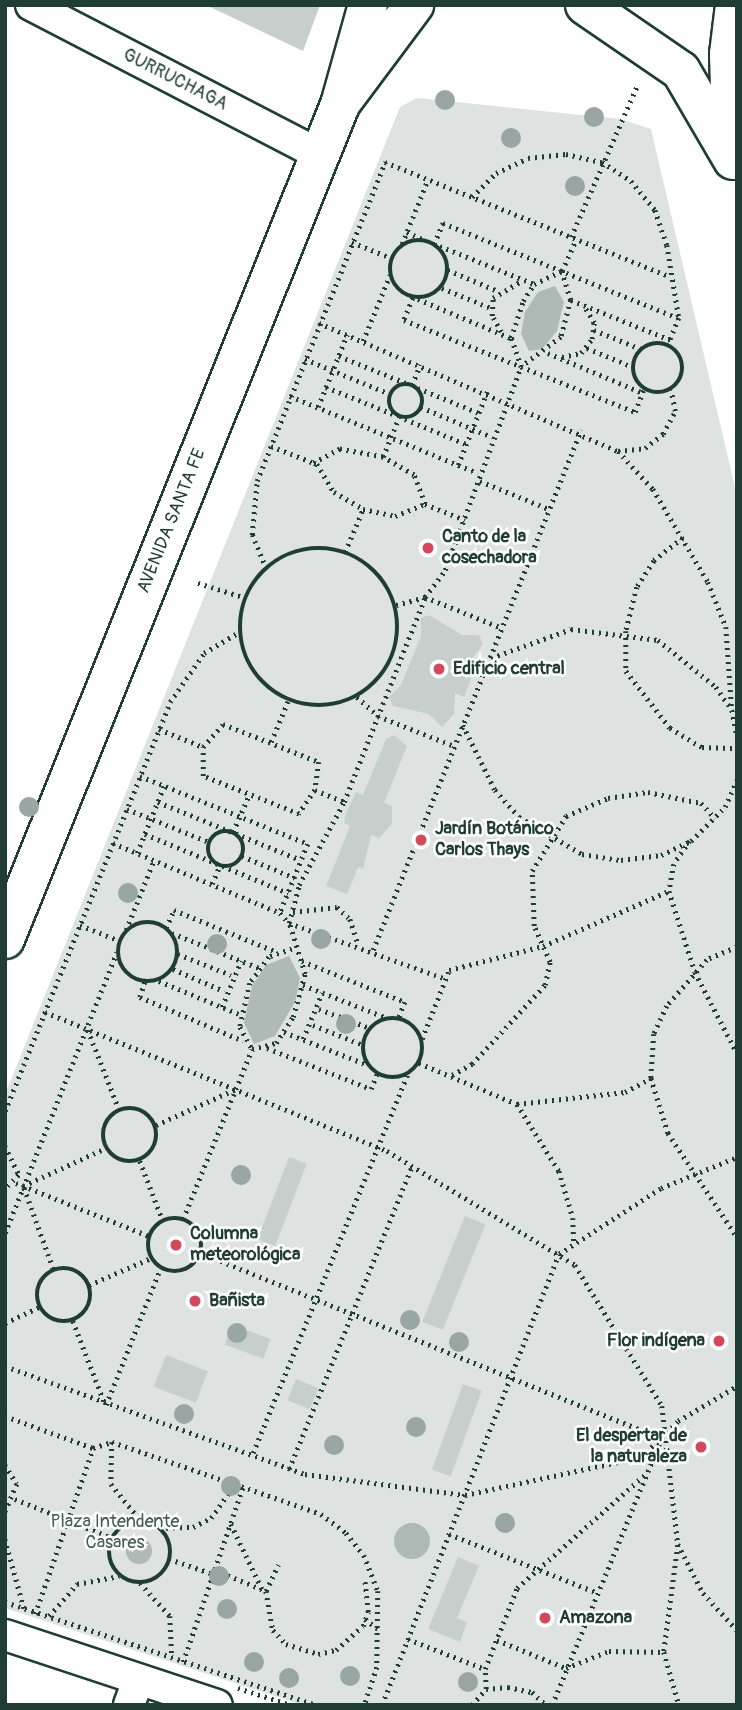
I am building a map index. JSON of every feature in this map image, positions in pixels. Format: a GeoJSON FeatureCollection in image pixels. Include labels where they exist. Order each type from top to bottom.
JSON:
{"type":"FeatureCollection","features":[{"type":"Feature","properties":{"kind":"main road","name":"AVENIDA SANTA FE"},"geometry":{"type":"LineString","coordinates":[[8,920],[340,105],[369,5]]}},
{"type":"Feature","properties":{"kind":"main road","name":"AVENIDA SANTA FE"},"geometry":{"type":"LineString","coordinates":[[340,105],[414,5]]}},
{"type":"Feature","properties":{"kind":"main road"},"geometry":{"type":"LineString","coordinates":[[585,5],[681,71],[735,168]]}},
{"type":"Feature","properties":{"kind":"main road"},"geometry":{"type":"LineString","coordinates":[[735,5],[729,54],[735,168]]}},
{"type":"Feature","properties":{"kind":"street","name":"GURRUCHAGA"},"geometry":{"type":"LineString","coordinates":[[31,5],[318,154]]}},
{"type":"Feature","properties":{"kind":"street"},"geometry":{"type":"LineString","coordinates":[[5,1634],[134,1693],[217,1705]]}},
{"type":"Feature","properties":{"kind":"path"},"geometry":{"type":"LineString","coordinates":[[521,367],[548,353],[561,337],[571,300],[562,271],[602,162],[637,86]]}},
{"type":"Feature","properties":{"kind":"path"},"geometry":{"type":"LineString","coordinates":[[472,197],[496,173],[528,158],[566,154],[602,162],[631,181],[655,210],[679,318],[669,342]]}},
{"type":"Feature","properties":{"kind":"path"},"geometry":{"type":"LineString","coordinates":[[266,569],[252,535],[251,511],[290,396],[385,162],[668,276]]}},
{"type":"Feature","properties":{"kind":"path"},"geometry":{"type":"LineString","coordinates":[[363,341],[390,274],[391,258],[401,245],[428,180]]}},
{"type":"Feature","properties":{"kind":"path"},"geometry":{"type":"LineString","coordinates":[[434,244],[443,223],[679,318]]}},
{"type":"Feature","properties":{"kind":"path"},"geometry":{"type":"LineString","coordinates":[[407,232],[534,284]]}},
{"type":"Feature","properties":{"kind":"path"},"geometry":{"type":"LineString","coordinates":[[352,242],[391,258]]}},
{"type":"Feature","properties":{"kind":"path"},"geometry":{"type":"LineString","coordinates":[[401,245],[434,244]]}},
{"type":"Feature","properties":{"kind":"path"},"geometry":{"type":"LineString","coordinates":[[434,244],[448,270],[498,291],[526,281]]}},
{"type":"Feature","properties":{"kind":"path"},"geometry":{"type":"LineString","coordinates":[[442,288],[448,270]]}},
{"type":"Feature","properties":{"kind":"path"},"geometry":{"type":"LineString","coordinates":[[398,1018],[405,1002],[301,960],[292,949],[289,923],[299,885],[344,802],[425,597],[445,570],[480,481],[478,473],[521,367],[512,338],[534,284],[562,271]]}},
{"type":"Feature","properties":{"kind":"path"},"geometry":{"type":"LineString","coordinates":[[390,274],[401,293]]}},
{"type":"Feature","properties":{"kind":"path"},"geometry":{"type":"LineString","coordinates":[[385,286],[512,338]]}},
{"type":"Feature","properties":{"kind":"path"},"geometry":{"type":"LineString","coordinates":[[504,335],[491,308],[442,288],[413,298],[404,320],[635,412],[644,391],[633,368],[587,348],[559,357]]}},
{"type":"Feature","properties":{"kind":"path"},"geometry":{"type":"LineString","coordinates":[[491,308],[498,291]]}},
{"type":"Feature","properties":{"kind":"path"},"geometry":{"type":"LineString","coordinates":[[571,300],[669,342],[683,367],[671,390],[675,411],[663,434],[645,449],[618,451]]}},
{"type":"Feature","properties":{"kind":"path"},"geometry":{"type":"LineString","coordinates":[[583,304],[594,330],[587,348]]}},
{"type":"Feature","properties":{"kind":"path"},"geometry":{"type":"LineString","coordinates":[[319,323],[581,430],[618,451],[653,489],[684,538],[726,627],[732,710],[737,736]]}},
{"type":"Feature","properties":{"kind":"path"},"geometry":{"type":"LineString","coordinates":[[594,330],[641,349],[669,342]]}},
{"type":"Feature","properties":{"kind":"path"},"geometry":{"type":"LineString","coordinates":[[318,407],[347,335]]}},
{"type":"Feature","properties":{"kind":"path"},"geometry":{"type":"LineString","coordinates":[[633,368],[641,349]]}},
{"type":"Feature","properties":{"kind":"path"},"geometry":{"type":"LineString","coordinates":[[548,353],[644,391],[671,390]]}},
{"type":"Feature","properties":{"kind":"path"},"geometry":{"type":"LineString","coordinates":[[338,356],[479,413]]}},
{"type":"Feature","properties":{"kind":"path"},"geometry":{"type":"LineString","coordinates":[[305,359],[390,394],[412,386]]}},
{"type":"Feature","properties":{"kind":"path"},"geometry":{"type":"LineString","coordinates":[[420,365],[412,386],[421,407],[492,437]]}},
{"type":"Feature","properties":{"kind":"path"},"geometry":{"type":"LineString","coordinates":[[326,387],[466,444]]}},
{"type":"Feature","properties":{"kind":"path"},"geometry":{"type":"LineString","coordinates":[[458,465],[487,392]]}},
{"type":"Feature","properties":{"kind":"path"},"geometry":{"type":"LineString","coordinates":[[383,457],[399,417],[390,394]]}},
{"type":"Feature","properties":{"kind":"path"},"geometry":{"type":"LineString","coordinates":[[290,396],[478,473]]}},
{"type":"Feature","properties":{"kind":"path"},"geometry":{"type":"LineString","coordinates":[[399,417],[421,407]]}},
{"type":"Feature","properties":{"kind":"path"},"geometry":{"type":"LineString","coordinates":[[373,950],[581,430]]}},
{"type":"Feature","properties":{"kind":"path"},"geometry":{"type":"LineString","coordinates":[[271,446],[314,463],[334,492],[363,509],[395,516],[425,504],[465,520]]}},
{"type":"Feature","properties":{"kind":"path"},"geometry":{"type":"LineString","coordinates":[[314,463],[340,449],[383,457],[414,475],[425,504]]}},
{"type":"Feature","properties":{"kind":"path"},"geometry":{"type":"LineString","coordinates":[[480,481],[550,509]]}},
{"type":"Feature","properties":{"kind":"path"},"geometry":{"type":"LineString","coordinates":[[345,552],[363,509]]}},
{"type":"Feature","properties":{"kind":"path"},"geometry":{"type":"LineString","coordinates":[[684,538],[654,561],[637,587],[626,631],[626,671],[646,703],[702,747],[737,748]]}},
{"type":"Feature","properties":{"kind":"path"},"geometry":{"type":"LineString","coordinates":[[314,546],[345,552],[379,573],[396,605],[398,641],[384,674],[357,697],[323,707],[288,701],[259,680],[242,648],[241,631],[246,598],[266,569],[280,556],[314,546]]}},
{"type":"Feature","properties":{"kind":"path"},"geometry":{"type":"LineString","coordinates":[[198,583],[246,598]]}},
{"type":"Feature","properties":{"kind":"path"},"geometry":{"type":"LineString","coordinates":[[396,605],[425,597],[502,628]]}},
{"type":"Feature","properties":{"kind":"path"},"geometry":{"type":"LineString","coordinates":[[490,658],[571,629],[626,631],[658,640],[694,665],[732,710]]}},
{"type":"Feature","properties":{"kind":"path"},"geometry":{"type":"LineString","coordinates":[[5,1111],[159,729],[186,674],[204,653],[241,631]]}},
{"type":"Feature","properties":{"kind":"path"},"geometry":{"type":"LineString","coordinates":[[357,697],[378,716],[454,746]]}},
{"type":"Feature","properties":{"kind":"path"},"geometry":{"type":"LineString","coordinates":[[271,743],[288,701]]}},
{"type":"Feature","properties":{"kind":"path"},"geometry":{"type":"LineString","coordinates":[[223,724],[319,762],[315,790],[299,814],[249,795],[203,776],[203,747],[223,724]]}},
{"type":"Feature","properties":{"kind":"path"},"geometry":{"type":"LineString","coordinates":[[463,725],[495,790],[548,838],[582,854],[621,860],[661,855],[691,841]]}},
{"type":"Feature","properties":{"kind":"path"},"geometry":{"type":"LineString","coordinates":[[159,729],[203,747]]}},
{"type":"Feature","properties":{"kind":"path"},"geometry":{"type":"LineString","coordinates":[[140,776],[308,844],[280,913]]}},
{"type":"Feature","properties":{"kind":"path"},"geometry":{"type":"LineString","coordinates":[[737,779],[735,792],[674,864],[669,891],[695,972],[737,1052]]}},
{"type":"Feature","properties":{"kind":"path"},"geometry":{"type":"LineString","coordinates":[[137,853],[164,786]]}},
{"type":"Feature","properties":{"kind":"path"},"geometry":{"type":"LineString","coordinates":[[315,790],[344,802]]}},
{"type":"Feature","properties":{"kind":"path"},"geometry":{"type":"LineString","coordinates":[[452,1075],[472,1064],[545,985],[550,962],[534,926],[532,871],[548,838],[566,816],[608,798],[648,792],[701,803],[715,818]]}},
{"type":"Feature","properties":{"kind":"path"},"geometry":{"type":"LineString","coordinates":[[242,856],[233,832],[249,795]]}},
{"type":"Feature","properties":{"kind":"path"},"geometry":{"type":"LineString","coordinates":[[158,802],[302,860]]}},
{"type":"Feature","properties":{"kind":"path"},"geometry":{"type":"LineString","coordinates":[[127,809],[209,842]]}},
{"type":"Feature","properties":{"kind":"path"},"geometry":{"type":"LineString","coordinates":[[220,865],[208,853],[209,842],[219,832],[233,832]]}},
{"type":"Feature","properties":{"kind":"path"},"geometry":{"type":"LineString","coordinates":[[145,834],[288,893]]}},
{"type":"Feature","properties":{"kind":"path"},"geometry":{"type":"LineString","coordinates":[[113,843],[280,913],[289,923],[358,944],[446,979]]}},
{"type":"Feature","properties":{"kind":"path"},"geometry":{"type":"LineString","coordinates":[[212,884],[220,865],[242,856],[295,877],[299,885]]}},
{"type":"Feature","properties":{"kind":"path"},"geometry":{"type":"LineString","coordinates":[[5,1233],[154,860]]}},
{"type":"Feature","properties":{"kind":"path"},"geometry":{"type":"LineString","coordinates":[[253,1454],[408,1074],[419,1063],[422,1039],[449,970],[543,946],[669,891]]}},
{"type":"Feature","properties":{"kind":"path"},"geometry":{"type":"LineString","coordinates":[[293,912],[337,907],[350,919],[358,944]]}},
{"type":"Feature","properties":{"kind":"path"},"geometry":{"type":"LineString","coordinates":[[166,928],[174,910],[277,953]]}},
{"type":"Feature","properties":{"kind":"path"},"geometry":{"type":"LineString","coordinates":[[126,931],[145,921],[259,968]]}},
{"type":"Feature","properties":{"kind":"path"},"geometry":{"type":"LineString","coordinates":[[80,925],[120,941]]}},
{"type":"Feature","properties":{"kind":"path"},"geometry":{"type":"LineString","coordinates":[[158,981],[173,969],[178,954],[172,933]]}},
{"type":"Feature","properties":{"kind":"path"},"geometry":{"type":"LineString","coordinates":[[737,947],[695,972],[654,1034],[651,1078],[668,1133],[737,1237]]}},
{"type":"Feature","properties":{"kind":"path"},"geometry":{"type":"LineString","coordinates":[[244,1041],[241,1015],[259,968],[277,953],[292,949]]}},
{"type":"Feature","properties":{"kind":"path"},"geometry":{"type":"LineString","coordinates":[[117,952],[126,973],[145,982],[158,981],[241,1015]]}},
{"type":"Feature","properties":{"kind":"path"},"geometry":{"type":"LineString","coordinates":[[178,954],[231,975]]}},
{"type":"Feature","properties":{"kind":"path"},"geometry":{"type":"LineString","coordinates":[[267,1048],[285,1032],[303,985],[301,960]]}},
{"type":"Feature","properties":{"kind":"path"},"geometry":{"type":"LineString","coordinates":[[222,1007],[231,975],[241,961]]}},
{"type":"Feature","properties":{"kind":"path"},"geometry":{"type":"LineString","coordinates":[[173,969],[225,990]]}},
{"type":"Feature","properties":{"kind":"path"},"geometry":{"type":"LineString","coordinates":[[145,982],[140,997],[244,1041],[252,1049],[267,1048],[370,1089],[377,1074]]}},
{"type":"Feature","properties":{"kind":"path"},"geometry":{"type":"LineString","coordinates":[[303,985],[388,1018],[398,1018],[422,1039]]}},
{"type":"Feature","properties":{"kind":"path"},"geometry":{"type":"LineString","coordinates":[[303,1039],[313,1025],[322,993]]}},
{"type":"Feature","properties":{"kind":"path"},"geometry":{"type":"LineString","coordinates":[[319,1009],[370,1028]]}},
{"type":"Feature","properties":{"kind":"path"},"geometry":{"type":"LineString","coordinates":[[45,1012],[378,1148],[575,1265],[662,1406],[662,1437],[678,1544],[664,1652],[679,1705]]}},
{"type":"Feature","properties":{"kind":"path"},"geometry":{"type":"LineString","coordinates":[[368,1065],[363,1045],[370,1028],[388,1018]]}},
{"type":"Feature","properties":{"kind":"path"},"geometry":{"type":"LineString","coordinates":[[313,1025],[363,1045]]}},
{"type":"Feature","properties":{"kind":"path"},"geometry":{"type":"LineString","coordinates":[[88,1029],[119,1109]]}},
{"type":"Feature","properties":{"kind":"path"},"geometry":{"type":"LineString","coordinates":[[285,1032],[368,1065],[377,1074],[408,1074]]}},
{"type":"Feature","properties":{"kind":"path"},"geometry":{"type":"LineString","coordinates":[[183,1219],[252,1049]]}},
{"type":"Feature","properties":{"kind":"path"},"geometry":{"type":"LineString","coordinates":[[419,1063],[517,1104],[625,1093],[651,1078]]}},
{"type":"Feature","properties":{"kind":"path"},"geometry":{"type":"LineString","coordinates":[[156,1125],[236,1089]]}},
{"type":"Feature","properties":{"kind":"path"},"geometry":{"type":"LineString","coordinates":[[517,1104],[559,1171],[573,1218],[574,1243]]}},
{"type":"Feature","properties":{"kind":"path"},"geometry":{"type":"LineString","coordinates":[[119,1109],[141,1109],[156,1125],[155,1147],[140,1161],[115,1158],[106,1148],[104,1125],[119,1109]]}},
{"type":"Feature","properties":{"kind":"path"},"geometry":{"type":"LineString","coordinates":[[5,1146],[16,1183],[149,1236]]}},
{"type":"Feature","properties":{"kind":"path"},"geometry":{"type":"LineString","coordinates":[[23,1186],[106,1148]]}},
{"type":"Feature","properties":{"kind":"path"},"geometry":{"type":"LineString","coordinates":[[382,1705],[559,1254],[661,1188],[696,1176],[737,1157]]}},
{"type":"Feature","properties":{"kind":"path"},"geometry":{"type":"LineString","coordinates":[[140,1161],[163,1221]]}},
{"type":"Feature","properties":{"kind":"path"},"geometry":{"type":"LineString","coordinates":[[289,1469],[412,1166]]}},
{"type":"Feature","properties":{"kind":"path"},"geometry":{"type":"LineString","coordinates":[[5,1189],[16,1183]]}},
{"type":"Feature","properties":{"kind":"path"},"geometry":{"type":"LineString","coordinates":[[23,1186],[53,1269]]}},
{"type":"Feature","properties":{"kind":"path"},"geometry":{"type":"LineString","coordinates":[[183,1219],[199,1233],[201,1253],[185,1271],[160,1269],[151,1258],[149,1236],[163,1221],[183,1219]]}},
{"type":"Feature","properties":{"kind":"path"},"geometry":{"type":"LineString","coordinates":[[201,1253],[662,1437]]}},
{"type":"Feature","properties":{"kind":"path"},"geometry":{"type":"LineString","coordinates":[[89,1285],[151,1258]]}},
{"type":"Feature","properties":{"kind":"path"},"geometry":{"type":"LineString","coordinates":[[53,1269],[75,1269],[89,1285],[89,1307],[73,1321],[60,1322],[39,1307],[38,1285],[53,1269]]}},
{"type":"Feature","properties":{"kind":"path"},"geometry":{"type":"LineString","coordinates":[[106,1405],[160,1269]]}},
{"type":"Feature","properties":{"kind":"path"},"geometry":{"type":"LineString","coordinates":[[5,1323],[39,1307]]}},
{"type":"Feature","properties":{"kind":"path"},"geometry":{"type":"LineString","coordinates":[[73,1321],[106,1405]]}},
{"type":"Feature","properties":{"kind":"path"},"geometry":{"type":"LineString","coordinates":[[5,1366],[106,1405],[253,1454],[289,1469],[464,1494],[641,1457],[678,1421],[735,1395],[737,1386]]}},
{"type":"Feature","properties":{"kind":"path"},"geometry":{"type":"LineString","coordinates":[[5,1416],[93,1448],[112,1442],[235,1484],[321,1514],[346,1533],[364,1555],[378,1591],[381,1631],[365,1705]]}},
{"type":"Feature","properties":{"kind":"path"},"geometry":{"type":"LineString","coordinates":[[486,1689],[532,1692],[549,1705],[662,1437]]}},
{"type":"Feature","properties":{"kind":"path"},"geometry":{"type":"LineString","coordinates":[[112,1442],[111,1484],[142,1521],[159,1528],[193,1527],[211,1518],[235,1484]]}},
{"type":"Feature","properties":{"kind":"path"},"geometry":{"type":"LineString","coordinates":[[34,1618],[93,1448]]}},
{"type":"Feature","properties":{"kind":"path"},"geometry":{"type":"LineString","coordinates":[[5,1465],[14,1475],[15,1499],[5,1512]]}},
{"type":"Feature","properties":{"kind":"path"},"geometry":{"type":"LineString","coordinates":[[472,1705],[486,1689],[485,1670],[517,1588],[647,1474]]}},
{"type":"Feature","properties":{"kind":"path"},"geometry":{"type":"LineString","coordinates":[[182,1664],[243,1488]]}},
{"type":"Feature","properties":{"kind":"path"},"geometry":{"type":"LineString","coordinates":[[15,1499],[112,1538]]}},
{"type":"Feature","properties":{"kind":"path"},"geometry":{"type":"LineString","coordinates":[[123,1577],[111,1565],[112,1538],[121,1527],[142,1521]]}},
{"type":"Feature","properties":{"kind":"path"},"geometry":{"type":"LineString","coordinates":[[230,1523],[264,1590],[273,1630],[301,1652],[336,1650],[365,1619],[365,1581]]}},
{"type":"Feature","properties":{"kind":"path"},"geometry":{"type":"LineString","coordinates":[[139,1582],[162,1573],[170,1559],[159,1528]]}},
{"type":"Feature","properties":{"kind":"path"},"geometry":{"type":"LineString","coordinates":[[449,1534],[598,1593]]}},
{"type":"Feature","properties":{"kind":"path"},"geometry":{"type":"LineString","coordinates":[[5,1539],[24,1608]]}},
{"type":"Feature","properties":{"kind":"path"},"geometry":{"type":"LineString","coordinates":[[678,1544],[702,1593],[737,1630]]}},
{"type":"Feature","properties":{"kind":"path"},"geometry":{"type":"LineString","coordinates":[[170,1559],[264,1590]]}},
{"type":"Feature","properties":{"kind":"path"},"geometry":{"type":"LineString","coordinates":[[264,1590],[278,1565]]}},
{"type":"Feature","properties":{"kind":"path"},"geometry":{"type":"LineString","coordinates":[[49,1616],[77,1584],[123,1577],[139,1582],[170,1616],[172,1658]]}},
{"type":"Feature","properties":{"kind":"path"},"geometry":{"type":"LineString","coordinates":[[5,1602],[172,1658],[182,1664],[317,1705]]}},
{"type":"Feature","properties":{"kind":"path"},"geometry":{"type":"LineString","coordinates":[[365,1619],[381,1631]]}},
{"type":"Feature","properties":{"kind":"path"},"geometry":{"type":"LineString","coordinates":[[408,1639],[485,1670]]}},
{"type":"Feature","properties":{"kind":"path"},"geometry":{"type":"LineString","coordinates":[[497,1640],[566,1668],[609,1651],[664,1652]]}},
{"type":"Feature","properties":{"kind":"green space","name":"Jardín Botánico Carlos Thays"},"geometry":{"type":"Polygon","coordinates":[[[417,98],[620,119],[651,129],[737,496],[737,1705],[302,1705],[5,1608],[5,1095],[400,107],[417,98]]]}},
{"type":"Feature","properties":{"kind":"shaded area"},"geometry":{"type":"Polygon","coordinates":[[[555,286],[564,302],[557,331],[542,349],[529,351],[521,334],[525,312],[538,292],[555,286]]]}},
{"type":"Feature","properties":{"kind":"shaded area"},"geometry":{"type":"Polygon","coordinates":[[[289,956],[300,978],[295,1002],[275,1036],[254,1044],[244,1023],[252,986],[266,965],[289,956]]]}},
{"type":"Feature","properties":{"kind":"shaded area"},"geometry":{"type":"Polygon","coordinates":[[[412,1523],[425,1528],[430,1541],[425,1554],[412,1559],[399,1554],[394,1541],[399,1528],[412,1523]]]}},
{"type":"Feature","properties":{"kind":"shaded area"},"geometry":{"type":"Polygon","coordinates":[[[139,1538],[148,1542],[152,1551],[148,1560],[139,1564],[130,1560],[126,1551],[130,1542],[139,1538]]]}},
{"type":"Feature","properties":{"kind":"building"},"geometry":{"type":"Polygon","coordinates":[[[206,5],[320,5],[303,51],[206,5]]]}},
{"type":"Feature","properties":{"kind":"building","name":"Edificio central"},"geometry":{"type":"Polygon","coordinates":[[[429,615],[462,635],[479,635],[483,644],[466,667],[474,671],[464,697],[455,693],[454,714],[442,727],[429,714],[393,706],[389,697],[401,685],[421,636],[421,618],[429,615]]]}},
{"type":"Feature","properties":{"kind":"building"},"geometry":{"type":"Polygon","coordinates":[[[394,735],[407,746],[384,803],[392,806],[392,824],[379,838],[371,835],[363,869],[358,867],[347,894],[326,886],[350,826],[344,823],[346,813],[356,792],[363,795],[386,739],[394,735]]]}},
{"type":"Feature","properties":{"kind":"building"},"geometry":{"type":"Polygon","coordinates":[[[289,1157],[307,1164],[275,1246],[257,1239],[289,1157]]]}},
{"type":"Feature","properties":{"kind":"building"},"geometry":{"type":"Polygon","coordinates":[[[465,1216],[485,1224],[443,1330],[422,1322],[465,1216]]]}},
{"type":"Feature","properties":{"kind":"building"},"geometry":{"type":"Polygon","coordinates":[[[232,1325],[271,1339],[263,1359],[225,1345],[232,1325]]]}},
{"type":"Feature","properties":{"kind":"building"},"geometry":{"type":"Polygon","coordinates":[[[166,1355],[208,1371],[196,1403],[154,1387],[166,1355]]]}},
{"type":"Feature","properties":{"kind":"building"},"geometry":{"type":"Polygon","coordinates":[[[296,1379],[318,1388],[310,1409],[287,1400],[296,1379]]]}},
{"type":"Feature","properties":{"kind":"building"},"geometry":{"type":"Polygon","coordinates":[[[463,1384],[482,1391],[451,1476],[432,1470],[463,1384]]]}},
{"type":"Feature","properties":{"kind":"building"},"geometry":{"type":"Polygon","coordinates":[[[458,1557],[479,1566],[457,1618],[467,1622],[460,1642],[428,1629],[458,1557]]]}},
{"type":"Feature","properties":{"kind":"place","name":"Canto de la cosechadora"},"geometry":{"type":"Point","coordinates":[428,548]}},
{"type":"Feature","properties":{"kind":"place","name":"Edificio central"},"geometry":{"type":"Point","coordinates":[439,669]}},
{"type":"Feature","properties":{"kind":"place","name":"Jardín Botánico Carlos Thays"},"geometry":{"type":"Point","coordinates":[421,840]}},
{"type":"Feature","properties":{"kind":"place","name":"Columna meteorológica"},"geometry":{"type":"Point","coordinates":[176,1245]}},
{"type":"Feature","properties":{"kind":"place","name":"Bañista"},"geometry":{"type":"Point","coordinates":[195,1301]}},
{"type":"Feature","properties":{"kind":"place","name":"Flor indígena"},"geometry":{"type":"Point","coordinates":[719,1341]}},
{"type":"Feature","properties":{"kind":"place","name":"El despertar de la naturaleza"},"geometry":{"type":"Point","coordinates":[701,1447]}},
{"type":"Feature","properties":{"kind":"place","name":"Amazona"},"geometry":{"type":"Point","coordinates":[545,1618]}},
{"type":"Feature","properties":{"kind":"park label","name":"Plaza Intendente Casares"},"geometry":{"type":"Point","coordinates":[115,1533]}}]}
